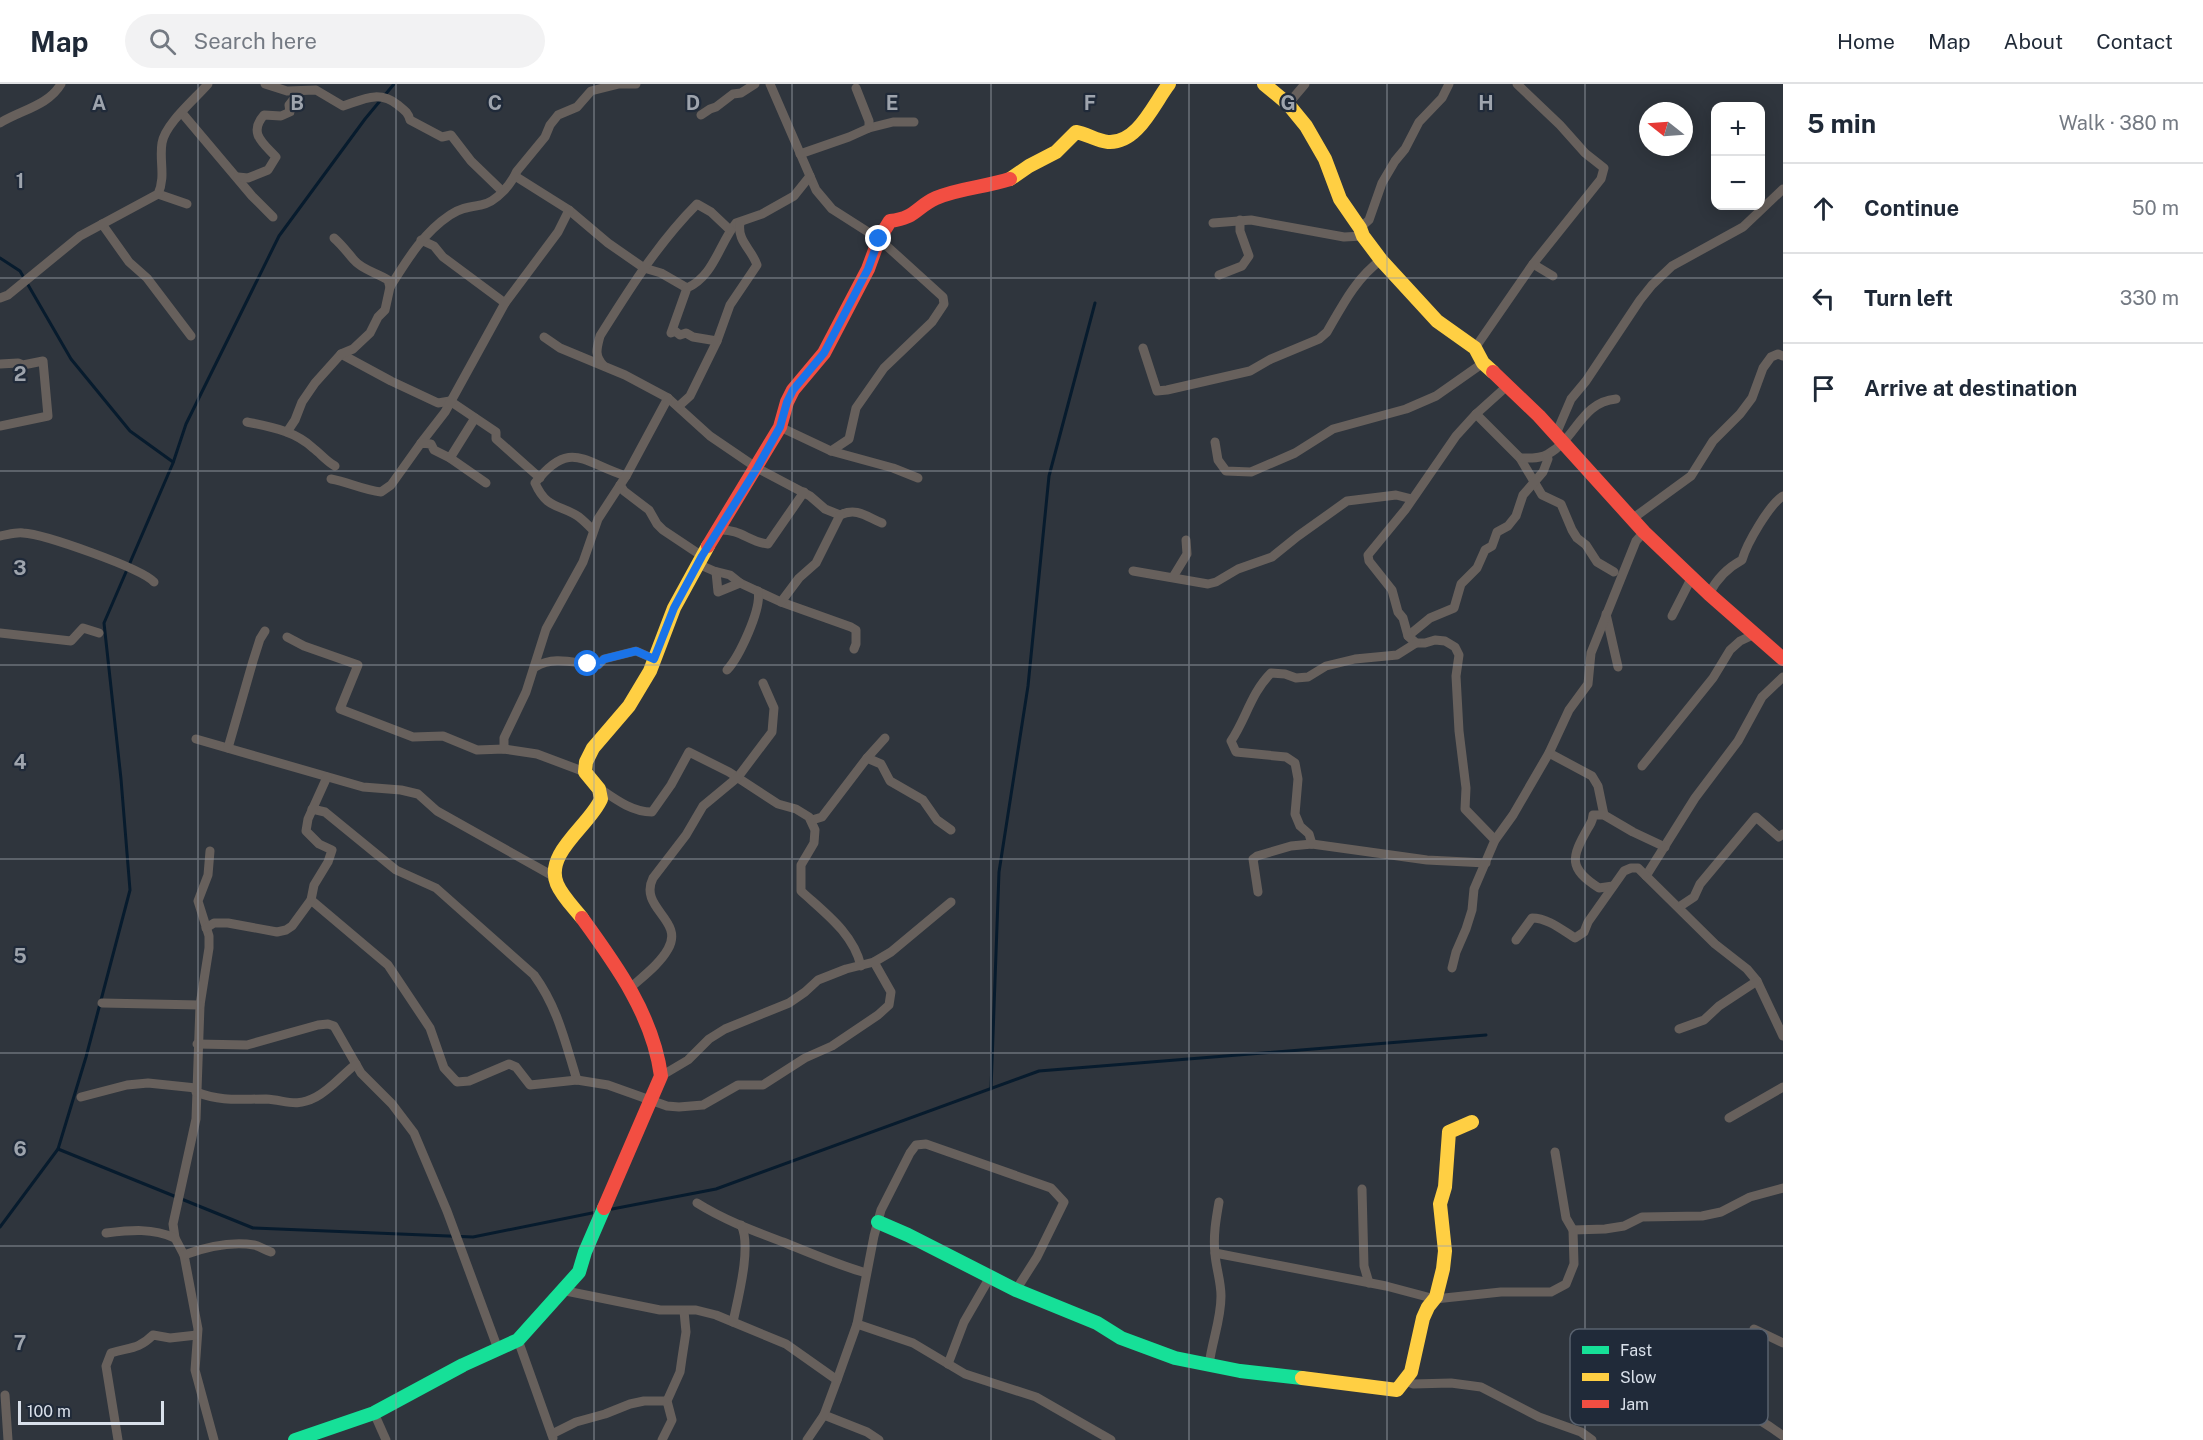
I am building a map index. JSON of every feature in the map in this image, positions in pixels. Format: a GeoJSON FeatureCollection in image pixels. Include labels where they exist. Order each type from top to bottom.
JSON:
{"type":"FeatureCollection","features":[{"type":"Feature","properties":{"kind":"street"},"geometry":{"type":"LineString","coordinates":[[0,123],[44,102],[56,93],[61,84]]}},
{"type":"Feature","properties":{"kind":"street"},"geometry":{"type":"LineString","coordinates":[[0,298],[8,295],[80,237],[158,194],[163,182],[162,145],[165,132],[208,84]]}},
{"type":"Feature","properties":{"kind":"street"},"geometry":{"type":"LineString","coordinates":[[265,84],[287,91],[316,90],[343,106],[370,97],[388,97],[408,113],[410,120],[442,137],[451,135],[471,161],[502,191]]}},
{"type":"Feature","properties":{"kind":"street"},"geometry":{"type":"LineString","coordinates":[[287,432],[302,402],[315,383],[341,354],[354,349],[370,333],[378,316],[385,310],[390,287],[421,240],[463,208],[484,205],[501,194],[545,137],[550,124],[558,115],[577,107],[591,91],[619,84],[636,84]]}},
{"type":"Feature","properties":{"kind":"street"},"geometry":{"type":"LineString","coordinates":[[701,115],[716,107],[733,93],[741,93],[755,84]]}},
{"type":"Feature","properties":{"kind":"street"},"geometry":{"type":"LineString","coordinates":[[770,84],[816,190],[832,209],[879,239],[943,297],[944,304],[932,322],[884,368],[856,408],[849,439],[831,451]]}},
{"type":"Feature","properties":{"kind":"street"},"geometry":{"type":"LineString","coordinates":[[585,772],[586,762],[593,748],[629,706],[650,672],[674,608],[700,560],[780,427],[793,390],[824,353],[868,269],[879,239],[890,222],[906,219],[934,199],[953,192],[993,185],[1011,179],[1029,166],[1056,152],[1076,132],[1111,142],[1127,138],[1137,129],[1169,84]]}},
{"type":"Feature","properties":{"kind":"street"},"geometry":{"type":"LineString","coordinates":[[1264,84],[1288,104],[1306,126],[1324,159],[1340,199],[1381,260],[1437,321],[1475,348],[1483,363],[1559,438],[1644,532],[1709,594],[1783,659]]}},
{"type":"Feature","properties":{"kind":"street"},"geometry":{"type":"LineString","coordinates":[[1288,104],[1305,84]]}},
{"type":"Feature","properties":{"kind":"street"},"geometry":{"type":"LineString","coordinates":[[1213,223],[1251,220],[1344,237],[1362,232],[1369,220],[1382,183],[1419,122],[1442,99],[1449,84]]}},
{"type":"Feature","properties":{"kind":"street"},"geometry":{"type":"LineString","coordinates":[[1475,348],[1533,264],[1601,179],[1604,168],[1585,153],[1560,125],[1517,84]]}},
{"type":"Feature","properties":{"kind":"street"},"geometry":{"type":"LineString","coordinates":[[856,88],[869,128]]}},
{"type":"Feature","properties":{"kind":"street"},"geometry":{"type":"LineString","coordinates":[[238,177],[248,178],[267,170],[276,157],[259,139],[256,129],[258,122],[264,115],[281,116],[290,112],[290,105],[300,91]]}},
{"type":"Feature","properties":{"kind":"street"},"geometry":{"type":"LineString","coordinates":[[182,113],[273,217]]}},
{"type":"Feature","properties":{"kind":"street"},"geometry":{"type":"LineString","coordinates":[[800,154],[869,128],[893,122],[914,122]]}},
{"type":"Feature","properties":{"kind":"street"},"geometry":{"type":"LineString","coordinates":[[515,176],[569,210],[609,243],[645,268],[661,273],[687,288]]}},
{"type":"Feature","properties":{"kind":"street"},"geometry":{"type":"LineString","coordinates":[[717,341],[693,337],[686,333],[680,335],[675,331],[671,333],[687,288],[698,283],[709,269],[736,223],[762,214],[794,196],[810,176]]}},
{"type":"Feature","properties":{"kind":"street"},"geometry":{"type":"LineString","coordinates":[[1559,438],[1576,391],[1586,381],[1652,285],[1672,266],[1743,227],[1783,189]]}},
{"type":"Feature","properties":{"kind":"street"},"geometry":{"type":"LineString","coordinates":[[158,194],[187,204]]}},
{"type":"Feature","properties":{"kind":"street"},"geometry":{"type":"LineString","coordinates":[[604,366],[596,353],[600,336],[657,248],[697,204],[711,212],[730,230]]}},
{"type":"Feature","properties":{"kind":"street"},"geometry":{"type":"LineString","coordinates":[[331,479],[368,491],[381,492],[391,485],[437,423],[504,303],[558,232],[569,210]]}},
{"type":"Feature","properties":{"kind":"street"},"geometry":{"type":"LineString","coordinates":[[1219,276],[1242,266],[1249,256],[1239,231],[1240,220]]}},
{"type":"Feature","properties":{"kind":"street"},"geometry":{"type":"LineString","coordinates":[[679,406],[690,396],[717,341],[730,305],[757,265],[738,232],[740,223]]}},
{"type":"Feature","properties":{"kind":"street"},"geometry":{"type":"LineString","coordinates":[[102,224],[129,262],[147,278],[191,336]]}},
{"type":"Feature","properties":{"kind":"street"},"geometry":{"type":"LineString","coordinates":[[334,238],[351,254],[354,260],[369,271],[388,280],[390,287]]}},
{"type":"Feature","properties":{"kind":"street"},"geometry":{"type":"LineString","coordinates":[[421,240],[434,246],[443,257],[504,303]]}},
{"type":"Feature","properties":{"kind":"street"},"geometry":{"type":"LineString","coordinates":[[1143,348],[1157,391],[1250,371],[1271,359],[1320,339],[1327,332],[1358,280],[1381,260]]}},
{"type":"Feature","properties":{"kind":"street"},"geometry":{"type":"LineString","coordinates":[[1533,264],[1553,276]]}},
{"type":"Feature","properties":{"kind":"street"},"geometry":{"type":"LineString","coordinates":[[544,337],[560,348],[625,375],[668,398],[710,436],[757,468],[804,492],[825,509],[840,515]]}},
{"type":"Feature","properties":{"kind":"street"},"geometry":{"type":"LineString","coordinates":[[341,354],[438,403],[450,401],[496,432],[495,439],[540,478]]}},
{"type":"Feature","properties":{"kind":"street"},"geometry":{"type":"LineString","coordinates":[[1632,519],[1691,476],[1713,441],[1740,414],[1752,398],[1763,368],[1771,357],[1778,354],[1783,356]]}},
{"type":"Feature","properties":{"kind":"street"},"geometry":{"type":"LineString","coordinates":[[0,364],[23,365],[43,361],[48,416],[0,426]]}},
{"type":"Feature","properties":{"kind":"street"},"geometry":{"type":"LineString","coordinates":[[1215,441],[1218,460],[1226,471],[1251,472],[1295,453],[1333,429],[1406,408],[1436,396],[1483,363]]}},
{"type":"Feature","properties":{"kind":"street"},"geometry":{"type":"LineString","coordinates":[[1495,840],[1465,809],[1466,788],[1459,731],[1456,676],[1459,655],[1455,647],[1445,641],[1435,640],[1425,643],[1412,639],[1398,612],[1392,590],[1369,561],[1368,555],[1412,499],[1456,436],[1506,387]]}},
{"type":"Feature","properties":{"kind":"street"},"geometry":{"type":"LineString","coordinates":[[504,749],[504,738],[526,692],[546,630],[583,562],[593,530],[668,398]]}},
{"type":"Feature","properties":{"kind":"street"},"geometry":{"type":"LineString","coordinates":[[1312,844],[1309,834],[1300,826],[1295,814],[1298,779],[1295,763],[1286,757],[1236,753],[1231,741],[1243,722],[1250,701],[1271,674],[1285,674],[1296,678],[1308,677],[1326,666],[1346,661],[1397,655],[1430,618],[1454,608],[1461,584],[1477,568],[1485,550],[1492,546],[1497,532],[1508,526],[1516,516],[1520,502],[1543,472],[1548,459],[1547,455],[1559,438],[1594,405],[1616,399]]}},
{"type":"Feature","properties":{"kind":"street"},"geometry":{"type":"LineString","coordinates":[[1476,414],[1520,458],[1542,495],[1561,504],[1577,538],[1586,545],[1598,562],[1614,572]]}},
{"type":"Feature","properties":{"kind":"street"},"geometry":{"type":"LineString","coordinates":[[450,458],[475,418]]}},
{"type":"Feature","properties":{"kind":"street"},"geometry":{"type":"LineString","coordinates":[[248,422],[287,432],[312,446],[325,460],[335,466]]}},
{"type":"Feature","properties":{"kind":"street"},"geometry":{"type":"LineString","coordinates":[[780,427],[831,451],[893,468],[918,478]]}},
{"type":"Feature","properties":{"kind":"street"},"geometry":{"type":"LineString","coordinates":[[421,443],[431,444],[434,450],[450,458],[486,483]]}},
{"type":"Feature","properties":{"kind":"street"},"geometry":{"type":"LineString","coordinates":[[1520,458],[1547,455]]}},
{"type":"Feature","properties":{"kind":"street"},"geometry":{"type":"LineString","coordinates":[[593,530],[578,516],[560,510],[542,498],[535,483],[555,462],[572,456],[623,480]]}},
{"type":"Feature","properties":{"kind":"street"},"geometry":{"type":"LineString","coordinates":[[623,480],[624,491],[649,510],[663,530],[716,572],[730,574],[740,583],[781,603],[851,627],[856,630],[854,649]]}},
{"type":"Feature","properties":{"kind":"street"},"geometry":{"type":"LineString","coordinates":[[719,530],[730,529],[759,543],[768,544],[804,492]]}},
{"type":"Feature","properties":{"kind":"street"},"geometry":{"type":"LineString","coordinates":[[1133,571],[1208,584],[1216,582],[1238,569],[1272,557],[1347,501],[1396,495],[1412,499]]}},
{"type":"Feature","properties":{"kind":"street"},"geometry":{"type":"LineString","coordinates":[[1709,594],[1715,581],[1731,566],[1742,560],[1746,546],[1775,501],[1783,496]]}},
{"type":"Feature","properties":{"kind":"street"},"geometry":{"type":"LineString","coordinates":[[781,603],[800,578],[816,563],[840,515],[847,512],[863,512],[871,519],[882,523]]}},
{"type":"Feature","properties":{"kind":"street"},"geometry":{"type":"LineString","coordinates":[[1452,968],[1469,919],[1474,889],[1495,840],[1549,753],[1569,710],[1588,684],[1591,652],[1636,541],[1644,532]]}},
{"type":"Feature","properties":{"kind":"street"},"geometry":{"type":"LineString","coordinates":[[0,536],[22,533],[42,537],[122,566],[151,578],[154,582]]}},
{"type":"Feature","properties":{"kind":"street"},"geometry":{"type":"LineString","coordinates":[[1173,577],[1187,554],[1186,540]]}},
{"type":"Feature","properties":{"kind":"street"},"geometry":{"type":"LineString","coordinates":[[716,572],[718,592],[740,583]]}},
{"type":"Feature","properties":{"kind":"street"},"geometry":{"type":"LineString","coordinates":[[1672,616],[1692,577]]}},
{"type":"Feature","properties":{"kind":"street"},"geometry":{"type":"LineString","coordinates":[[727,670],[746,639],[760,600],[758,591]]}},
{"type":"Feature","properties":{"kind":"street"},"geometry":{"type":"LineString","coordinates":[[1606,612],[1618,667]]}},
{"type":"Feature","properties":{"kind":"street"},"geometry":{"type":"LineString","coordinates":[[0,633],[71,640],[83,628],[99,633]]}},
{"type":"Feature","properties":{"kind":"street"},"geometry":{"type":"LineString","coordinates":[[228,748],[260,639],[265,631]]}},
{"type":"Feature","properties":{"kind":"street"},"geometry":{"type":"LineString","coordinates":[[1641,766],[1713,678],[1730,650],[1740,641],[1755,634]]}},
{"type":"Feature","properties":{"kind":"street"},"geometry":{"type":"LineString","coordinates":[[286,637],[304,646],[358,665],[340,709],[413,736],[443,736],[477,750],[504,749],[537,754],[585,772],[599,788],[618,801],[641,812],[652,812],[671,785],[689,752],[738,777],[778,804],[796,809],[812,820],[822,818],[885,738]]}},
{"type":"Feature","properties":{"kind":"street"},"geometry":{"type":"LineString","coordinates":[[535,667],[545,661],[556,660],[598,665],[604,659],[636,651],[654,659]]}},
{"type":"Feature","properties":{"kind":"street"},"geometry":{"type":"LineString","coordinates":[[1646,876],[1695,798],[1737,741],[1762,697],[1783,677]]}},
{"type":"Feature","properties":{"kind":"street"},"geometry":{"type":"LineString","coordinates":[[628,989],[662,958],[673,936],[671,927],[657,910],[651,896],[650,884],[653,878],[686,835],[703,806],[738,777],[772,732],[774,708],[762,683]]}},
{"type":"Feature","properties":{"kind":"street"},"geometry":{"type":"LineString","coordinates":[[196,739],[363,787],[401,790],[418,794],[437,811],[554,876]]}},
{"type":"Feature","properties":{"kind":"street"},"geometry":{"type":"LineString","coordinates":[[1549,753],[1592,776],[1598,786],[1604,815]]}},
{"type":"Feature","properties":{"kind":"street"},"geometry":{"type":"LineString","coordinates":[[867,758],[881,764],[890,781],[923,800],[937,820],[951,830]]}},
{"type":"Feature","properties":{"kind":"street"},"geometry":{"type":"LineString","coordinates":[[206,928],[214,923],[278,932],[292,926],[311,900],[314,885],[328,862],[332,850],[319,844],[306,831],[312,809],[327,777]]}},
{"type":"Feature","properties":{"kind":"street"},"geometry":{"type":"LineString","coordinates":[[295,1440],[374,1413],[464,1365],[518,1340],[579,1272],[585,1252],[661,1076],[661,1062],[645,1019],[612,961],[557,885],[554,876],[555,866],[565,847],[599,804],[602,796],[599,788]]}},
{"type":"Feature","properties":{"kind":"street"},"geometry":{"type":"LineString","coordinates":[[312,809],[325,812],[396,870],[436,888],[520,965],[534,975],[546,992],[564,1031],[577,1080]]}},
{"type":"Feature","properties":{"kind":"street"},"geometry":{"type":"LineString","coordinates":[[1613,886],[1599,888],[1578,873],[1575,862],[1578,846],[1584,838],[1593,815],[1604,815],[1665,847]]}},
{"type":"Feature","properties":{"kind":"street"},"geometry":{"type":"LineString","coordinates":[[1679,907],[1694,897],[1700,885],[1756,818],[1779,837],[1783,834]]}},
{"type":"Feature","properties":{"kind":"street"},"geometry":{"type":"LineString","coordinates":[[812,820],[814,843],[801,865],[801,891],[850,939],[857,951],[861,966]]}},
{"type":"Feature","properties":{"kind":"street"},"geometry":{"type":"LineString","coordinates":[[1258,892],[1253,859],[1292,846],[1312,844],[1427,860],[1486,863]]}},
{"type":"Feature","properties":{"kind":"street"},"geometry":{"type":"LineString","coordinates":[[210,850],[208,875],[198,902],[209,948],[200,1005],[197,1044],[196,1119],[173,1224],[176,1238],[184,1255],[197,1335],[195,1370],[214,1440]]}},
{"type":"Feature","properties":{"kind":"street"},"geometry":{"type":"LineString","coordinates":[[1516,940],[1532,918],[1550,922],[1575,938],[1584,932],[1588,922],[1624,872],[1630,868],[1638,868],[1715,944],[1747,969],[1757,981],[1783,1036]]}},
{"type":"Feature","properties":{"kind":"street"},"geometry":{"type":"LineString","coordinates":[[311,900],[388,964],[430,1028],[444,1068],[457,1082],[469,1081],[510,1064],[516,1067],[530,1085],[577,1080],[608,1085],[667,1106],[703,1104],[738,1085],[763,1085],[805,1058],[832,1046],[878,1015],[889,1005],[891,992],[874,962]]}},
{"type":"Feature","properties":{"kind":"street"},"geometry":{"type":"LineString","coordinates":[[661,1076],[688,1060],[709,1039],[725,1029],[789,1003],[806,992],[818,980],[846,969],[874,962],[891,952],[951,902]]}},
{"type":"Feature","properties":{"kind":"street"},"geometry":{"type":"LineString","coordinates":[[1679,1029],[1704,1020],[1719,1006],[1757,981]]}},
{"type":"Feature","properties":{"kind":"street"},"geometry":{"type":"LineString","coordinates":[[102,1003],[200,1005]]}},
{"type":"Feature","properties":{"kind":"street"},"geometry":{"type":"LineString","coordinates":[[197,1044],[248,1045],[328,1024],[334,1026],[361,1072],[392,1104],[414,1133],[447,1211],[498,1349]]}},
{"type":"Feature","properties":{"kind":"street"},"geometry":{"type":"LineString","coordinates":[[81,1097],[127,1085],[148,1083],[196,1090],[214,1099],[269,1100],[292,1104],[319,1096],[356,1064]]}},
{"type":"Feature","properties":{"kind":"street"},"geometry":{"type":"LineString","coordinates":[[1728,1118],[1783,1087]]}},
{"type":"Feature","properties":{"kind":"street"},"geometry":{"type":"LineString","coordinates":[[878,1222],[980,1273],[1097,1323],[1121,1338],[1149,1350],[1175,1358],[1240,1371],[1347,1382],[1378,1389],[1397,1390],[1403,1385],[1414,1364],[1427,1308],[1435,1299],[1445,1258],[1441,1214],[1449,1132],[1472,1122]]}},
{"type":"Feature","properties":{"kind":"street"},"geometry":{"type":"LineString","coordinates":[[807,1440],[824,1415],[857,1324],[881,1210],[916,1145],[921,1143],[1024,1177],[1051,1188],[1064,1202],[1037,1257],[1016,1290]]}},
{"type":"Feature","properties":{"kind":"street"},"geometry":{"type":"LineString","coordinates":[[1215,1253],[1369,1283],[1435,1299],[1501,1292],[1551,1292],[1566,1284],[1574,1264],[1573,1230],[1566,1218],[1555,1152]]}},
{"type":"Feature","properties":{"kind":"street"},"geometry":{"type":"LineString","coordinates":[[1573,1230],[1624,1226],[1642,1217],[1702,1216],[1721,1212],[1750,1197],[1783,1188]]}},
{"type":"Feature","properties":{"kind":"street"},"geometry":{"type":"LineString","coordinates":[[1362,1189],[1364,1266],[1369,1283]]}},
{"type":"Feature","properties":{"kind":"street"},"geometry":{"type":"LineString","coordinates":[[1209,1365],[1213,1340],[1220,1320],[1221,1293],[1214,1233],[1219,1202]]}},
{"type":"Feature","properties":{"kind":"street"},"geometry":{"type":"LineString","coordinates":[[697,1203],[714,1214],[843,1267],[866,1273]]}},
{"type":"Feature","properties":{"kind":"street"},"geometry":{"type":"LineString","coordinates":[[733,1322],[745,1256],[745,1233],[741,1225]]}},
{"type":"Feature","properties":{"kind":"street"},"geometry":{"type":"LineString","coordinates":[[106,1233],[138,1229],[160,1231],[176,1238]]}},
{"type":"Feature","properties":{"kind":"street"},"geometry":{"type":"LineString","coordinates":[[184,1255],[205,1247],[220,1245],[255,1245],[271,1252]]}},
{"type":"Feature","properties":{"kind":"street"},"geometry":{"type":"LineString","coordinates":[[948,1364],[964,1322],[990,1277]]}},
{"type":"Feature","properties":{"kind":"street"},"geometry":{"type":"LineString","coordinates":[[561,1290],[660,1310],[696,1310],[733,1322],[786,1344],[837,1380]]}},
{"type":"Feature","properties":{"kind":"street"},"geometry":{"type":"LineString","coordinates":[[662,1440],[672,1420],[667,1401],[681,1365],[686,1332],[684,1311]]}},
{"type":"Feature","properties":{"kind":"street"},"geometry":{"type":"LineString","coordinates":[[857,1324],[913,1343],[977,1379],[1036,1397],[1111,1440]]}},
{"type":"Feature","properties":{"kind":"street"},"geometry":{"type":"LineString","coordinates":[[118,1440],[106,1366],[111,1353],[130,1350],[144,1344],[153,1335],[170,1338],[197,1335]]}},
{"type":"Feature","properties":{"kind":"street"},"geometry":{"type":"LineString","coordinates":[[1768,1336],[1783,1343]]}},
{"type":"Feature","properties":{"kind":"street"},"geometry":{"type":"LineString","coordinates":[[518,1340],[553,1437],[576,1422],[630,1404],[644,1401],[667,1401]]}},
{"type":"Feature","properties":{"kind":"street"},"geometry":{"type":"LineString","coordinates":[[1405,1380],[1413,1383],[1451,1383],[1481,1387],[1539,1417],[1581,1432],[1592,1440]]}},
{"type":"Feature","properties":{"kind":"street"},"geometry":{"type":"LineString","coordinates":[[5,1395],[8,1440]]}},
{"type":"Feature","properties":{"kind":"street"},"geometry":{"type":"LineString","coordinates":[[374,1413],[386,1440]]}},
{"type":"Feature","properties":{"kind":"street"},"geometry":{"type":"LineString","coordinates":[[824,1415],[867,1432],[879,1440]]}},
{"type":"Feature","properties":{"kind":"street"},"geometry":{"type":"LineString","coordinates":[[1768,1425],[1783,1436]]}},
{"type":"Feature","properties":{"kind":"waterway"},"geometry":{"type":"LineString","coordinates":[[0,1227],[58,1149],[86,1057],[130,890],[121,779],[104,623],[173,463],[186,424],[279,236],[365,119],[394,84]]}},
{"type":"Feature","properties":{"kind":"waterway"},"geometry":{"type":"LineString","coordinates":[[0,258],[20,271],[71,359],[130,431],[173,462]]}},
{"type":"Feature","properties":{"kind":"waterway"},"geometry":{"type":"LineString","coordinates":[[991,1089],[999,872],[1028,686],[1049,476],[1095,303]]}},
{"type":"Feature","properties":{"kind":"waterway"},"geometry":{"type":"LineString","coordinates":[[607,1210],[716,1189],[1039,1071],[1486,1035]]}},
{"type":"Feature","properties":{"kind":"waterway"},"geometry":{"type":"LineString","coordinates":[[58,1149],[253,1228],[473,1237],[597,1212]]}},
{"type":"Feature","properties":{"kind":"traffic: fast"},"geometry":{"type":"LineString","coordinates":[[295,1440],[374,1413],[463,1365],[518,1340],[579,1272],[604,1208]]}},
{"type":"Feature","properties":{"kind":"traffic: fast"},"geometry":{"type":"LineString","coordinates":[[878,1222],[1016,1290],[1097,1323],[1121,1338],[1175,1358],[1240,1371],[1302,1378]]}},
{"type":"Feature","properties":{"kind":"traffic: slow"},"geometry":{"type":"LineString","coordinates":[[1010,179],[1056,152],[1076,132],[1108,142],[1119,141],[1128,136],[1137,130],[1169,84]]}},
{"type":"Feature","properties":{"kind":"traffic: slow"},"geometry":{"type":"LineString","coordinates":[[1264,84],[1288,104],[1306,126],[1325,159],[1340,199],[1381,260],[1437,321],[1475,348],[1483,363],[1493,372]]}},
{"type":"Feature","properties":{"kind":"traffic: slow"},"geometry":{"type":"LineString","coordinates":[[582,918],[559,888],[555,873],[562,850],[601,799],[599,789],[585,772],[586,762],[593,748],[629,706],[650,671],[674,608],[708,546]]}},
{"type":"Feature","properties":{"kind":"traffic: slow"},"geometry":{"type":"LineString","coordinates":[[1302,1378],[1397,1390],[1411,1372],[1423,1318],[1436,1297],[1443,1269],[1445,1251],[1440,1204],[1445,1187],[1449,1132],[1472,1122]]}},
{"type":"Feature","properties":{"kind":"traffic: jam"},"geometry":{"type":"LineString","coordinates":[[708,546],[780,427],[793,390],[824,353],[890,221],[911,215],[936,198],[1010,179]]}},
{"type":"Feature","properties":{"kind":"traffic: jam"},"geometry":{"type":"LineString","coordinates":[[1493,372],[1539,416],[1644,532],[1709,594],[1783,659]]}},
{"type":"Feature","properties":{"kind":"traffic: jam"},"geometry":{"type":"LineString","coordinates":[[582,918],[632,992],[650,1033],[661,1076],[604,1208]]}},
{"type":"Feature","properties":{"kind":"route"},"geometry":{"type":"LineString","coordinates":[[588,664],[598,665],[604,659],[636,651],[654,659],[674,608],[702,556],[780,427],[793,390],[824,353],[868,269],[879,239]]}}]}
